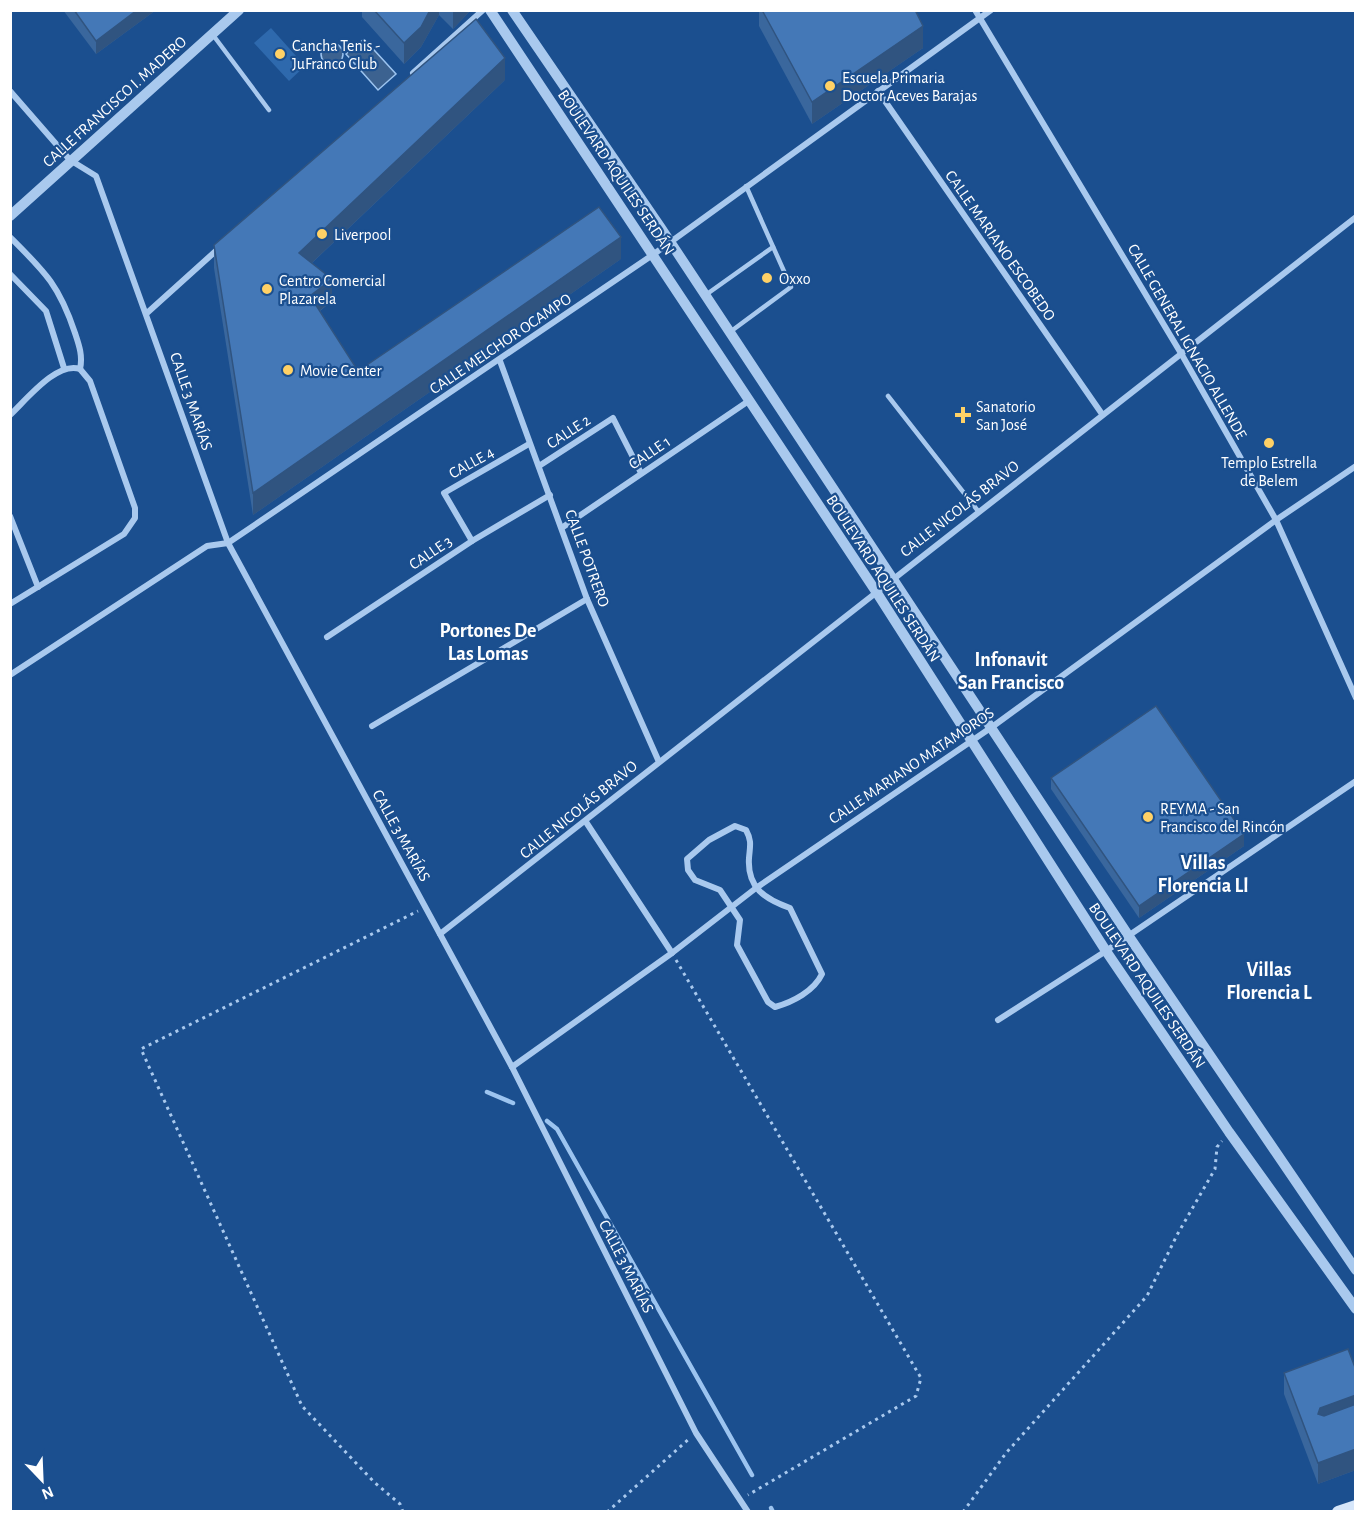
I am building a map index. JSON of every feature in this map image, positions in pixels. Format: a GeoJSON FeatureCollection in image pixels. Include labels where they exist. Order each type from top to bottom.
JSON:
{"type":"FeatureCollection","features":[{"type":"Feature","properties":{"kind":"main road"},"geometry":{"type":"LineString","coordinates":[[1338,1512],[1356,1506]]}},
{"type":"Feature","properties":{"kind":"street","name":"CALLE FRANCISCO I. MADERO"},"geometry":{"type":"LineString","coordinates":[[10,216],[239,10]]}},
{"type":"Feature","properties":{"kind":"street"},"geometry":{"type":"LineString","coordinates":[[403,82],[483,10]]}},
{"type":"Feature","properties":{"kind":"street","name":"BOULEVARD AQUILES SERDÁN"},"geometry":{"type":"LineString","coordinates":[[490,10],[877,593],[1106,951],[1229,1132],[1356,1309]]}},
{"type":"Feature","properties":{"kind":"street","name":"BOULEVARD AQUILES SERDÁN"},"geometry":{"type":"LineString","coordinates":[[512,10],[729,332],[1128,935],[1356,1270]]}},
{"type":"Feature","properties":{"kind":"street","name":"CALLE GENERAL IGNACIO ALLENDE"},"geometry":{"type":"LineString","coordinates":[[975,10],[1182,355],[1276,520],[1356,698]]}},
{"type":"Feature","properties":{"kind":"street","name":"CALLE MELCHOR OCAMPO"},"geometry":{"type":"LineString","coordinates":[[10,675],[207,546],[228,543],[500,361],[654,254],[991,10]]}},
{"type":"Feature","properties":{"kind":"street","name":"CALLE 3 MARÍAS"},"geometry":{"type":"LineString","coordinates":[[10,91],[70,160],[96,176],[228,543],[512,1066],[696,1433],[748,1512]]}},
{"type":"Feature","properties":{"kind":"street","name":"CALLE MARIANO ESCOBEDO"},"geometry":{"type":"LineString","coordinates":[[878,91],[1102,414]]}},
{"type":"Feature","properties":{"kind":"street","name":"CALLE NICOLÁS BRAVO"},"geometry":{"type":"LineString","coordinates":[[440,934],[1356,217]]}},
{"type":"Feature","properties":{"kind":"street"},"geometry":{"type":"LineString","coordinates":[[10,237],[44,272],[60,293],[80,348],[80,369],[90,381],[125,475],[132,496],[135,518],[124,534],[10,604]]}},
{"type":"Feature","properties":{"kind":"street"},"geometry":{"type":"LineString","coordinates":[[147,313],[226,241]]}},
{"type":"Feature","properties":{"kind":"street"},"geometry":{"type":"LineString","coordinates":[[10,274],[46,311],[64,368]]}},
{"type":"Feature","properties":{"kind":"street","name":"CALLE POTRERO"},"geometry":{"type":"LineString","coordinates":[[500,361],[529,444],[563,527],[587,599],[659,762]]}},
{"type":"Feature","properties":{"kind":"street"},"geometry":{"type":"LineString","coordinates":[[10,415],[64,368],[80,369]]}},
{"type":"Feature","properties":{"kind":"street","name":"CALLE 1"},"geometry":{"type":"LineString","coordinates":[[563,527],[750,400]]}},
{"type":"Feature","properties":{"kind":"street","name":"CALLE 2"},"geometry":{"type":"LineString","coordinates":[[538,466],[613,417],[641,473]]}},
{"type":"Feature","properties":{"kind":"street","name":"CALLE 4"},"geometry":{"type":"LineString","coordinates":[[472,541],[444,493],[529,444]]}},
{"type":"Feature","properties":{"kind":"street","name":"CALLE MARIANO MATAMOROS"},"geometry":{"type":"LineString","coordinates":[[512,1066],[672,953],[756,888],[992,727],[1276,520],[1356,466]]}},
{"type":"Feature","properties":{"kind":"street","name":"CALLE 3"},"geometry":{"type":"LineString","coordinates":[[327,637],[472,541],[550,495]]}},
{"type":"Feature","properties":{"kind":"street"},"geometry":{"type":"LineString","coordinates":[[10,516],[38,587]]}},
{"type":"Feature","properties":{"kind":"street"},"geometry":{"type":"LineString","coordinates":[[372,726],[587,599]]}},
{"type":"Feature","properties":{"kind":"street"},"geometry":{"type":"LineString","coordinates":[[998,1020],[1106,951],[1356,781]]}},
{"type":"Feature","properties":{"kind":"street"},"geometry":{"type":"LineString","coordinates":[[586,822],[672,953]]}},
{"type":"Feature","properties":{"kind":"street"},"geometry":{"type":"LineString","coordinates":[[735,826],[746,830],[752,841],[749,860],[756,888],[768,900],[790,908],[822,974],[818,984],[789,1003],[775,1007],[768,1002],[737,945],[740,920],[732,906],[720,890],[695,880],[688,870],[687,860],[709,840],[735,826]]}},
{"type":"Feature","properties":{"kind":"lane"},"geometry":{"type":"LineString","coordinates":[[212,34],[269,110]]}},
{"type":"Feature","properties":{"kind":"lane"},"geometry":{"type":"LineString","coordinates":[[729,332],[791,287],[746,186]]}},
{"type":"Feature","properties":{"kind":"lane"},"geometry":{"type":"LineString","coordinates":[[704,295],[773,247]]}},
{"type":"Feature","properties":{"kind":"lane"},"geometry":{"type":"LineString","coordinates":[[888,396],[978,511]]}},
{"type":"Feature","properties":{"kind":"path"},"geometry":{"type":"LineString","coordinates":[[403,1512],[400,1504],[374,1482],[302,1406],[141,1048],[426,907]]}},
{"type":"Feature","properties":{"kind":"path"},"geometry":{"type":"LineString","coordinates":[[672,953],[921,1378],[916,1396],[741,1500]]}},
{"type":"Feature","properties":{"kind":"path"},"geometry":{"type":"LineString","coordinates":[[963,1512],[1006,1453],[1148,1296],[1177,1235],[1215,1169],[1217,1147],[1229,1132]]}},
{"type":"Feature","properties":{"kind":"path"},"geometry":{"type":"LineString","coordinates":[[607,1512],[696,1433]]}},
{"type":"Feature","properties":{"kind":"shaded area","name":"Cancha Tenis - JuFranco Club"},"geometry":{"type":"Polygon","coordinates":[[[271,28],[305,66],[289,81],[254,43],[271,28]]]}},
{"type":"Feature","properties":{"kind":"shaded area"},"geometry":{"type":"Polygon","coordinates":[[[364,39],[396,74],[378,90],[346,54],[364,39]]]}},
{"type":"Feature","properties":{"kind":"shaded area"},"geometry":{"type":"Polygon","coordinates":[[[332,43],[340,46],[343,54],[340,62],[332,65],[324,62],[321,54],[324,46],[332,43]]]}},
{"type":"Feature","properties":{"kind":"building"},"geometry":{"type":"Polygon","coordinates":[[[74,10],[137,10],[96,41],[74,10]]]}},
{"type":"Feature","properties":{"kind":"building"},"geometry":{"type":"Polygon","coordinates":[[[374,10],[430,10],[421,27],[404,43],[374,10]]]}},
{"type":"Feature","properties":{"kind":"building","name":"Escuela Primaria Doctor Aceves Barajas"},"geometry":{"type":"Polygon","coordinates":[[[762,10],[915,10],[923,26],[812,102],[762,10]]]}},
{"type":"Feature","properties":{"kind":"building","name":"Centro Comercial Plazarela"},"geometry":{"type":"Polygon","coordinates":[[[476,19],[505,58],[299,253],[332,279],[310,296],[358,371],[599,207],[621,237],[253,493],[214,245],[476,19]]]}},
{"type":"Feature","properties":{"kind":"building","name":"REYMA - San Francisco del Rincón"},"geometry":{"type":"Polygon","coordinates":[[[1156,706],[1244,834],[1139,906],[1051,778],[1156,706]]]}},
{"type":"Feature","properties":{"kind":"building"},"geometry":{"type":"Polygon","coordinates":[[[1348,1349],[1356,1370],[1356,1395],[1320,1408],[1318,1414],[1324,1416],[1356,1404],[1356,1449],[1318,1463],[1284,1373],[1348,1349]]]}},
{"type":"Feature","properties":{"kind":"waterway"},"geometry":{"type":"LineString","coordinates":[[487,1092],[513,1103]]}},
{"type":"Feature","properties":{"kind":"waterway"},"geometry":{"type":"LineString","coordinates":[[547,1121],[557,1129],[752,1475]]}},
{"type":"Feature","properties":{"kind":"waterway"},"geometry":{"type":"LineString","coordinates":[[771,1508],[773,1512]]}},
{"type":"Feature","properties":{"kind":"place","name":"Cancha Tenis - JuFranco Club"},"geometry":{"type":"Point","coordinates":[280,54]}},
{"type":"Feature","properties":{"kind":"place","name":"Escuela Primaria Doctor Aceves Barajas"},"geometry":{"type":"Point","coordinates":[830,86]}},
{"type":"Feature","properties":{"kind":"place","name":"Liverpool"},"geometry":{"type":"Point","coordinates":[322,234]}},
{"type":"Feature","properties":{"kind":"place","name":"Oxxo"},"geometry":{"type":"Point","coordinates":[767,278]}},
{"type":"Feature","properties":{"kind":"place","name":"Centro Comercial Plazarela"},"geometry":{"type":"Point","coordinates":[267,289]}},
{"type":"Feature","properties":{"kind":"place","name":"Movie Center"},"geometry":{"type":"Point","coordinates":[288,370]}},
{"type":"Feature","properties":{"kind":"place","name":"Sanatorio San José"},"geometry":{"type":"Point","coordinates":[963,415]}},
{"type":"Feature","properties":{"kind":"place","name":"Templo Estrella de Belem"},"geometry":{"type":"Point","coordinates":[1269,443]}},
{"type":"Feature","properties":{"kind":"place","name":"REYMA - San Francisco del Rincón"},"geometry":{"type":"Point","coordinates":[1148,817]}},
{"type":"Feature","properties":{"kind":"district","name":"Portones De Las Lomas"},"geometry":{"type":"Point","coordinates":[488,642]}},
{"type":"Feature","properties":{"kind":"district","name":"Infonavit San Francisco"},"geometry":{"type":"Point","coordinates":[1011,670]}},
{"type":"Feature","properties":{"kind":"district","name":"Villas Florencia Ll"},"geometry":{"type":"Point","coordinates":[1203,874]}},
{"type":"Feature","properties":{"kind":"district","name":"Villas Florencia L"},"geometry":{"type":"Point","coordinates":[1269,980]}}]}
